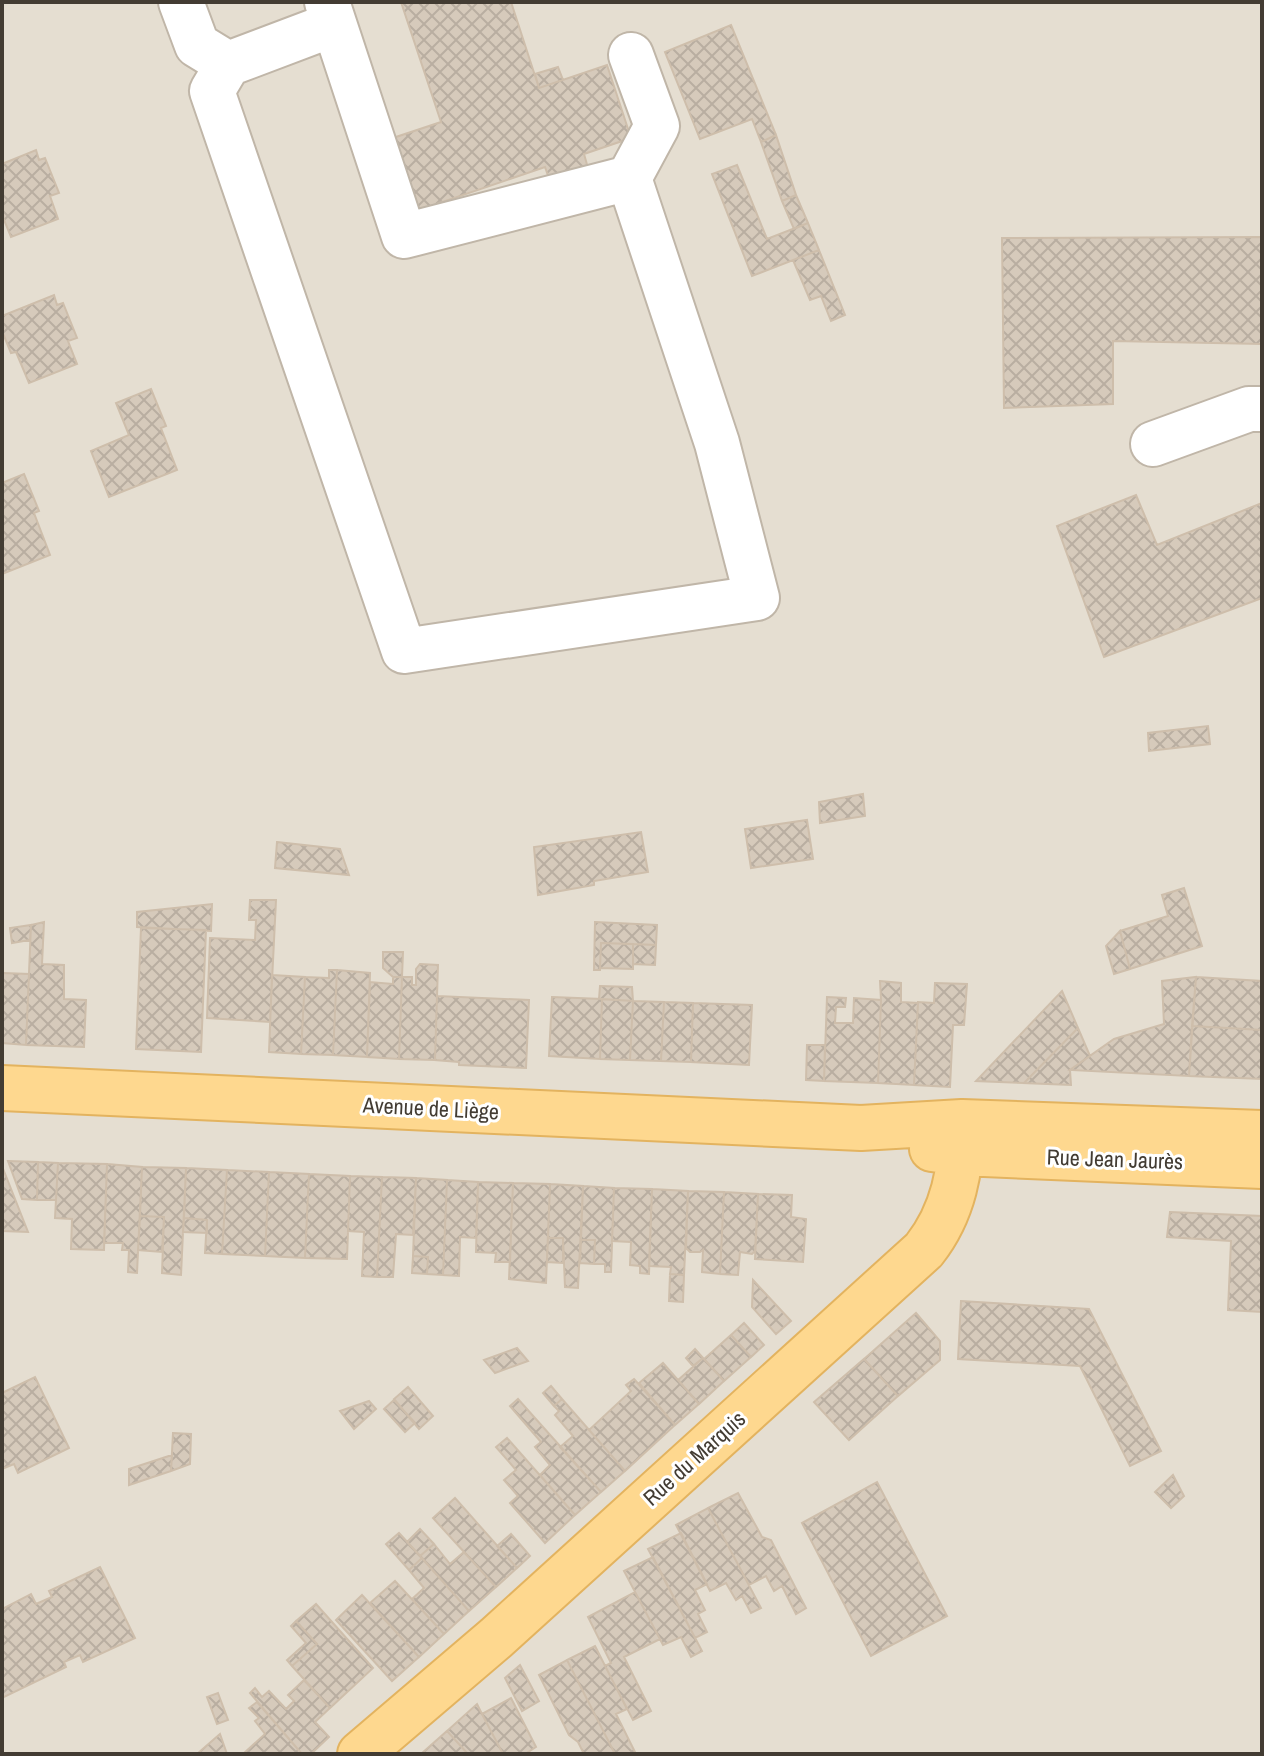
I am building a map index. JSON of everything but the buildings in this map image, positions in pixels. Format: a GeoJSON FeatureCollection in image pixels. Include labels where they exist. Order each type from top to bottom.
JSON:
{"type":"FeatureCollection","features":[{"type":"Feature","properties":{"kind":"main road","name":"Avenue de Liège"},"geometry":{"type":"LineString","coordinates":[[2,1088],[861,1128],[928,1148],[966,1138]]}},
{"type":"Feature","properties":{"kind":"main road","name":"Rue Jean Jaurès"},"geometry":{"type":"LineString","coordinates":[[966,1138],[1135,1126],[1262,1133]]}},
{"type":"Feature","properties":{"kind":"main road","name":"Rue Jean Jaurès"},"geometry":{"type":"LineString","coordinates":[[966,1138],[1262,1166]]}},
{"type":"Feature","properties":{"kind":"main road","name":"Rue du Marquis"},"geometry":{"type":"LineString","coordinates":[[360,1754],[496,1638],[924,1250],[938,1230],[950,1203],[966,1138]]}},
{"type":"Feature","properties":{"kind":"street"},"geometry":{"type":"LineString","coordinates":[[181,2],[212,66],[404,651],[757,598],[717,443],[629,178],[657,126],[631,55]]}},
{"type":"Feature","properties":{"kind":"street"},"geometry":{"type":"LineString","coordinates":[[212,66],[331,13],[404,236],[629,178]]}},
{"type":"Feature","properties":{"kind":"street"},"geometry":{"type":"LineString","coordinates":[[1153,444],[1249,409],[1262,409]]}},
{"type":"Feature","properties":{"kind":"shaded area"},"geometry":{"type":"Polygon","coordinates":[[[2,2],[1262,2],[1262,1754],[2,1754],[2,2]]]}}]}
